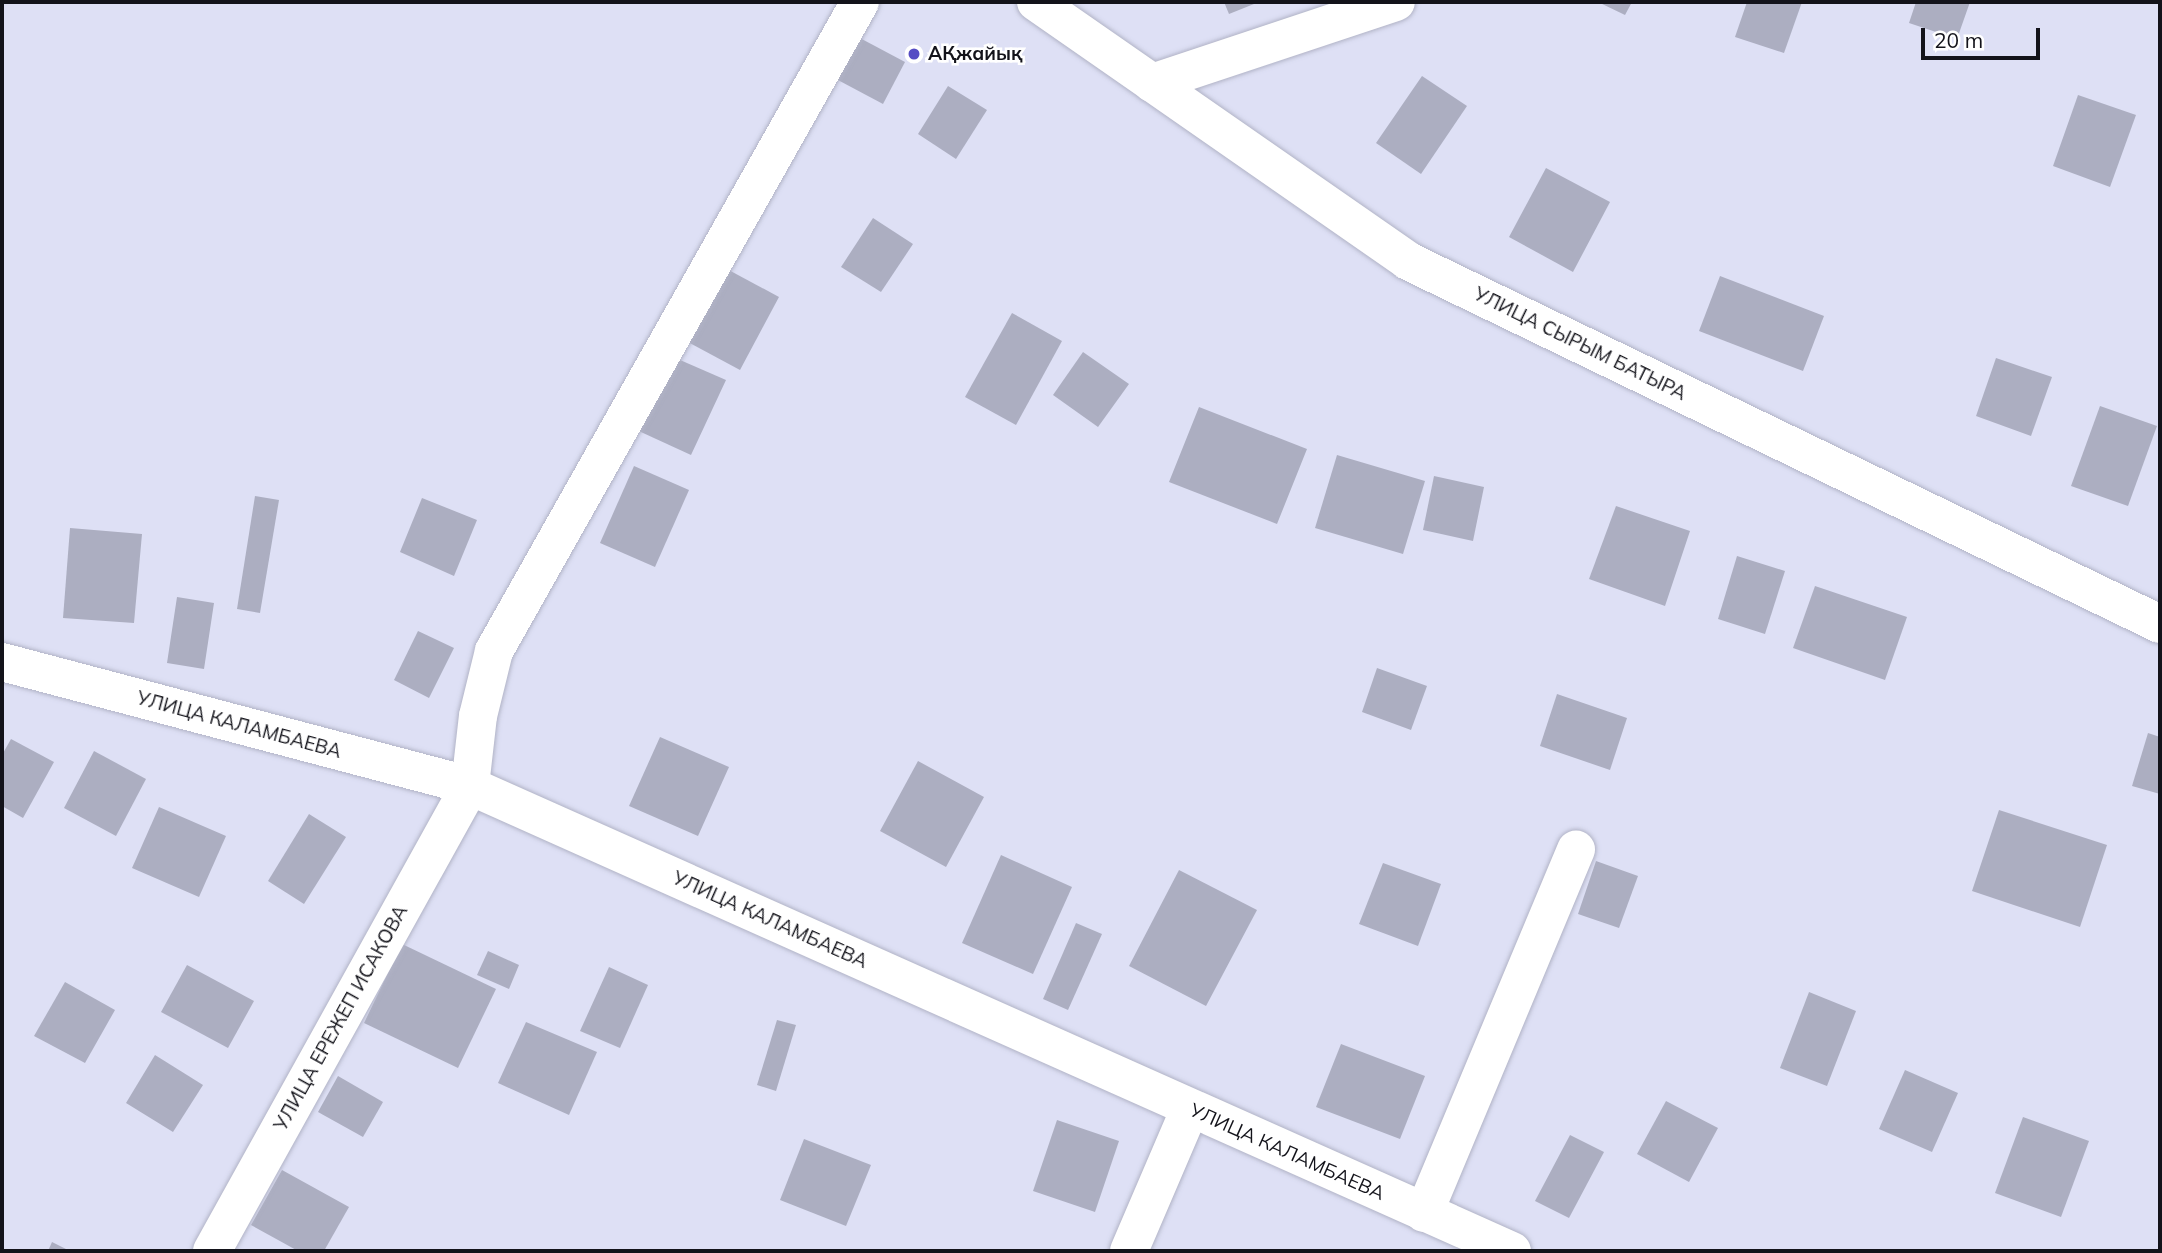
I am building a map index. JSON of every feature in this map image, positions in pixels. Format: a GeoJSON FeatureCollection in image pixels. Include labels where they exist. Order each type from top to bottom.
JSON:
{"type":"FeatureCollection","features":[{"type":"Feature","properties":{"kind":"street"},"geometry":{"type":"LineString","coordinates":[[470,786],[478,716],[494,651],[860,2]]}},
{"type":"Feature","properties":{"kind":"street","name":"УЛИЦА СЫРЫМ БАТЫРА"},"geometry":{"type":"LineString","coordinates":[[1036,2],[1408,261],[2160,624]]}},
{"type":"Feature","properties":{"kind":"street"},"geometry":{"type":"LineString","coordinates":[[1152,83],[1396,2]]}},
{"type":"Feature","properties":{"kind":"street","name":"УЛИЦА КАЛАМБАЕВА"},"geometry":{"type":"LineString","coordinates":[[2,662],[470,786],[1512,1251]]}},
{"type":"Feature","properties":{"kind":"street","name":"УЛИЦА ЕРЕЖЕП ИСАКОВА"},"geometry":{"type":"LineString","coordinates":[[212,1251],[470,786]]}},
{"type":"Feature","properties":{"kind":"street"},"geometry":{"type":"LineString","coordinates":[[1424,1213],[1576,850]]}},
{"type":"Feature","properties":{"kind":"street"},"geometry":{"type":"LineString","coordinates":[[1129,1251],[1190,1109]]}},
{"type":"Feature","properties":{"kind":"building"},"geometry":{"type":"Polygon","coordinates":[[[1224,2],[1259,2],[1229,14],[1224,2]]]}},
{"type":"Feature","properties":{"kind":"building"},"geometry":{"type":"Polygon","coordinates":[[[1598,2],[1632,2],[1625,15],[1598,2]]]}},
{"type":"Feature","properties":{"kind":"building"},"geometry":{"type":"Polygon","coordinates":[[[1747,2],[1802,2],[1784,53],[1735,37],[1747,2]]]}},
{"type":"Feature","properties":{"kind":"building"},"geometry":{"type":"Polygon","coordinates":[[[1916,2],[1970,2],[1957,39],[1909,23],[1916,2]]]}},
{"type":"Feature","properties":{"kind":"building"},"geometry":{"type":"Polygon","coordinates":[[[858,37],[905,62],[883,104],[836,79],[858,37]]]}},
{"type":"Feature","properties":{"kind":"building"},"geometry":{"type":"Polygon","coordinates":[[[1422,76],[1467,106],[1421,174],[1376,143],[1422,76]]]}},
{"type":"Feature","properties":{"kind":"building"},"geometry":{"type":"Polygon","coordinates":[[[948,86],[987,110],[956,159],[918,134],[948,86]]]}},
{"type":"Feature","properties":{"kind":"building"},"geometry":{"type":"Polygon","coordinates":[[[2078,95],[2136,115],[2110,187],[2053,166],[2078,95]]]}},
{"type":"Feature","properties":{"kind":"building"},"geometry":{"type":"Polygon","coordinates":[[[1546,168],[1610,202],[1573,272],[1509,237],[1546,168]]]}},
{"type":"Feature","properties":{"kind":"building"},"geometry":{"type":"Polygon","coordinates":[[[873,218],[913,244],[881,292],[841,267],[873,218]]]}},
{"type":"Feature","properties":{"kind":"building"},"geometry":{"type":"Polygon","coordinates":[[[725,268],[779,297],[740,370],[686,341],[725,268]]]}},
{"type":"Feature","properties":{"kind":"building"},"geometry":{"type":"Polygon","coordinates":[[[1720,276],[1824,316],[1803,371],[1699,331],[1720,276]]]}},
{"type":"Feature","properties":{"kind":"building"},"geometry":{"type":"Polygon","coordinates":[[[1012,313],[1062,341],[1016,425],[965,397],[1012,313]]]}},
{"type":"Feature","properties":{"kind":"building"},"geometry":{"type":"Polygon","coordinates":[[[1083,352],[1129,384],[1098,427],[1053,395],[1083,352]]]}},
{"type":"Feature","properties":{"kind":"building"},"geometry":{"type":"Polygon","coordinates":[[[664,353],[726,380],[691,455],[630,427],[664,353]]]}},
{"type":"Feature","properties":{"kind":"building"},"geometry":{"type":"Polygon","coordinates":[[[1996,358],[2052,377],[2031,436],[1976,416],[1996,358]]]}},
{"type":"Feature","properties":{"kind":"building"},"geometry":{"type":"Polygon","coordinates":[[[2100,406],[2157,426],[2128,506],[2071,486],[2100,406]]]}},
{"type":"Feature","properties":{"kind":"building"},"geometry":{"type":"Polygon","coordinates":[[[1199,407],[1307,449],[1277,524],[1169,482],[1199,407]]]}},
{"type":"Feature","properties":{"kind":"building"},"geometry":{"type":"Polygon","coordinates":[[[1337,455],[1425,481],[1403,554],[1315,528],[1337,455]]]}},
{"type":"Feature","properties":{"kind":"building"},"geometry":{"type":"Polygon","coordinates":[[[634,466],[689,490],[655,567],[600,543],[634,466]]]}},
{"type":"Feature","properties":{"kind":"building"},"geometry":{"type":"Polygon","coordinates":[[[1434,476],[1484,487],[1473,541],[1423,530],[1434,476]]]}},
{"type":"Feature","properties":{"kind":"building"},"geometry":{"type":"Polygon","coordinates":[[[255,496],[279,500],[260,613],[237,609],[255,496]]]}},
{"type":"Feature","properties":{"kind":"building"},"geometry":{"type":"Polygon","coordinates":[[[422,498],[477,520],[454,576],[400,552],[422,498]]]}},
{"type":"Feature","properties":{"kind":"building"},"geometry":{"type":"Polygon","coordinates":[[[1616,506],[1690,531],[1665,606],[1589,579],[1616,506]]]}},
{"type":"Feature","properties":{"kind":"building"},"geometry":{"type":"Polygon","coordinates":[[[70,528],[142,534],[134,623],[63,618],[70,528]]]}},
{"type":"Feature","properties":{"kind":"building"},"geometry":{"type":"Polygon","coordinates":[[[1737,556],[1785,571],[1765,634],[1718,619],[1737,556]]]}},
{"type":"Feature","properties":{"kind":"building"},"geometry":{"type":"Polygon","coordinates":[[[1815,586],[1907,617],[1885,680],[1793,648],[1815,586]]]}},
{"type":"Feature","properties":{"kind":"building"},"geometry":{"type":"Polygon","coordinates":[[[177,597],[214,603],[204,669],[167,663],[177,597]]]}},
{"type":"Feature","properties":{"kind":"building"},"geometry":{"type":"Polygon","coordinates":[[[418,631],[454,648],[429,698],[394,680],[418,631]]]}},
{"type":"Feature","properties":{"kind":"building"},"geometry":{"type":"Polygon","coordinates":[[[1377,668],[1427,686],[1411,730],[1362,712],[1377,668]]]}},
{"type":"Feature","properties":{"kind":"building"},"geometry":{"type":"Polygon","coordinates":[[[1557,694],[1627,718],[1610,770],[1540,746],[1557,694]]]}},
{"type":"Feature","properties":{"kind":"building"},"geometry":{"type":"Polygon","coordinates":[[[2148,733],[2160,737],[2160,794],[2132,786],[2148,733]]]}},
{"type":"Feature","properties":{"kind":"building"},"geometry":{"type":"Polygon","coordinates":[[[660,737],[729,767],[698,836],[629,806],[660,737]]]}},
{"type":"Feature","properties":{"kind":"building"},"geometry":{"type":"Polygon","coordinates":[[[11,739],[54,762],[23,818],[2,806],[2,755],[11,739]]]}},
{"type":"Feature","properties":{"kind":"building"},"geometry":{"type":"Polygon","coordinates":[[[94,751],[146,779],[116,836],[64,808],[94,751]]]}},
{"type":"Feature","properties":{"kind":"building"},"geometry":{"type":"Polygon","coordinates":[[[918,761],[984,797],[946,867],[880,831],[918,761]]]}},
{"type":"Feature","properties":{"kind":"building"},"geometry":{"type":"Polygon","coordinates":[[[159,807],[226,836],[199,897],[132,868],[159,807]]]}},
{"type":"Feature","properties":{"kind":"building"},"geometry":{"type":"Polygon","coordinates":[[[1999,810],[2107,845],[2080,927],[1972,891],[1999,810]]]}},
{"type":"Feature","properties":{"kind":"building"},"geometry":{"type":"Polygon","coordinates":[[[309,814],[346,837],[304,904],[268,881],[309,814]]]}},
{"type":"Feature","properties":{"kind":"building"},"geometry":{"type":"Polygon","coordinates":[[[1001,855],[1072,887],[1033,974],[962,943],[1001,855]]]}},
{"type":"Feature","properties":{"kind":"building"},"geometry":{"type":"Polygon","coordinates":[[[1596,861],[1638,876],[1619,928],[1578,914],[1596,861]]]}},
{"type":"Feature","properties":{"kind":"building"},"geometry":{"type":"Polygon","coordinates":[[[1383,863],[1441,884],[1418,946],[1359,924],[1383,863]]]}},
{"type":"Feature","properties":{"kind":"building"},"geometry":{"type":"Polygon","coordinates":[[[1179,870],[1257,910],[1206,1006],[1129,966],[1179,870]]]}},
{"type":"Feature","properties":{"kind":"building"},"geometry":{"type":"Polygon","coordinates":[[[1076,923],[1102,934],[1068,1010],[1043,999],[1076,923]]]}},
{"type":"Feature","properties":{"kind":"building"},"geometry":{"type":"Polygon","coordinates":[[[402,944],[496,989],[458,1068],[364,1023],[402,944]]]}},
{"type":"Feature","properties":{"kind":"building"},"geometry":{"type":"Polygon","coordinates":[[[488,951],[519,965],[509,989],[477,975],[488,951]]]}},
{"type":"Feature","properties":{"kind":"building"},"geometry":{"type":"Polygon","coordinates":[[[187,965],[254,1001],[228,1048],[161,1012],[187,965]]]}},
{"type":"Feature","properties":{"kind":"building"},"geometry":{"type":"Polygon","coordinates":[[[609,967],[648,985],[620,1048],[580,1031],[609,967]]]}},
{"type":"Feature","properties":{"kind":"building"},"geometry":{"type":"Polygon","coordinates":[[[65,982],[115,1010],[85,1063],[34,1036],[65,982]]]}},
{"type":"Feature","properties":{"kind":"building"},"geometry":{"type":"Polygon","coordinates":[[[1809,992],[1856,1011],[1827,1086],[1780,1068],[1809,992]]]}},
{"type":"Feature","properties":{"kind":"building"},"geometry":{"type":"Polygon","coordinates":[[[777,1020],[796,1025],[776,1091],[757,1085],[777,1020]]]}},
{"type":"Feature","properties":{"kind":"building"},"geometry":{"type":"Polygon","coordinates":[[[526,1022],[597,1052],[569,1115],[498,1083],[526,1022]]]}},
{"type":"Feature","properties":{"kind":"building"},"geometry":{"type":"Polygon","coordinates":[[[1341,1044],[1425,1076],[1400,1139],[1316,1107],[1341,1044]]]}},
{"type":"Feature","properties":{"kind":"building"},"geometry":{"type":"Polygon","coordinates":[[[155,1055],[203,1085],[173,1132],[126,1103],[155,1055]]]}},
{"type":"Feature","properties":{"kind":"building"},"geometry":{"type":"Polygon","coordinates":[[[1905,1070],[1958,1093],[1932,1152],[1879,1129],[1905,1070]]]}},
{"type":"Feature","properties":{"kind":"building"},"geometry":{"type":"Polygon","coordinates":[[[338,1076],[383,1102],[363,1137],[318,1112],[338,1076]]]}},
{"type":"Feature","properties":{"kind":"building"},"geometry":{"type":"Polygon","coordinates":[[[1666,1101],[1718,1128],[1689,1182],[1637,1154],[1666,1101]]]}},
{"type":"Feature","properties":{"kind":"building"},"geometry":{"type":"Polygon","coordinates":[[[2023,1117],[2089,1141],[2061,1217],[1995,1193],[2023,1117]]]}},
{"type":"Feature","properties":{"kind":"building"},"geometry":{"type":"Polygon","coordinates":[[[1057,1120],[1119,1141],[1095,1212],[1033,1191],[1057,1120]]]}},
{"type":"Feature","properties":{"kind":"building"},"geometry":{"type":"Polygon","coordinates":[[[1570,1135],[1604,1152],[1569,1218],[1535,1201],[1570,1135]]]}},
{"type":"Feature","properties":{"kind":"building"},"geometry":{"type":"Polygon","coordinates":[[[804,1139],[871,1165],[846,1226],[780,1200],[804,1139]]]}},
{"type":"Feature","properties":{"kind":"building"},"geometry":{"type":"Polygon","coordinates":[[[282,1170],[349,1207],[324,1251],[298,1251],[251,1225],[282,1170]]]}},
{"type":"Feature","properties":{"kind":"building"},"geometry":{"type":"Polygon","coordinates":[[[52,1242],[70,1251],[48,1251],[52,1242]]]}},
{"type":"Feature","properties":{"kind":"place","name":"АҚжайық"},"geometry":{"type":"Point","coordinates":[914,54]}}]}
